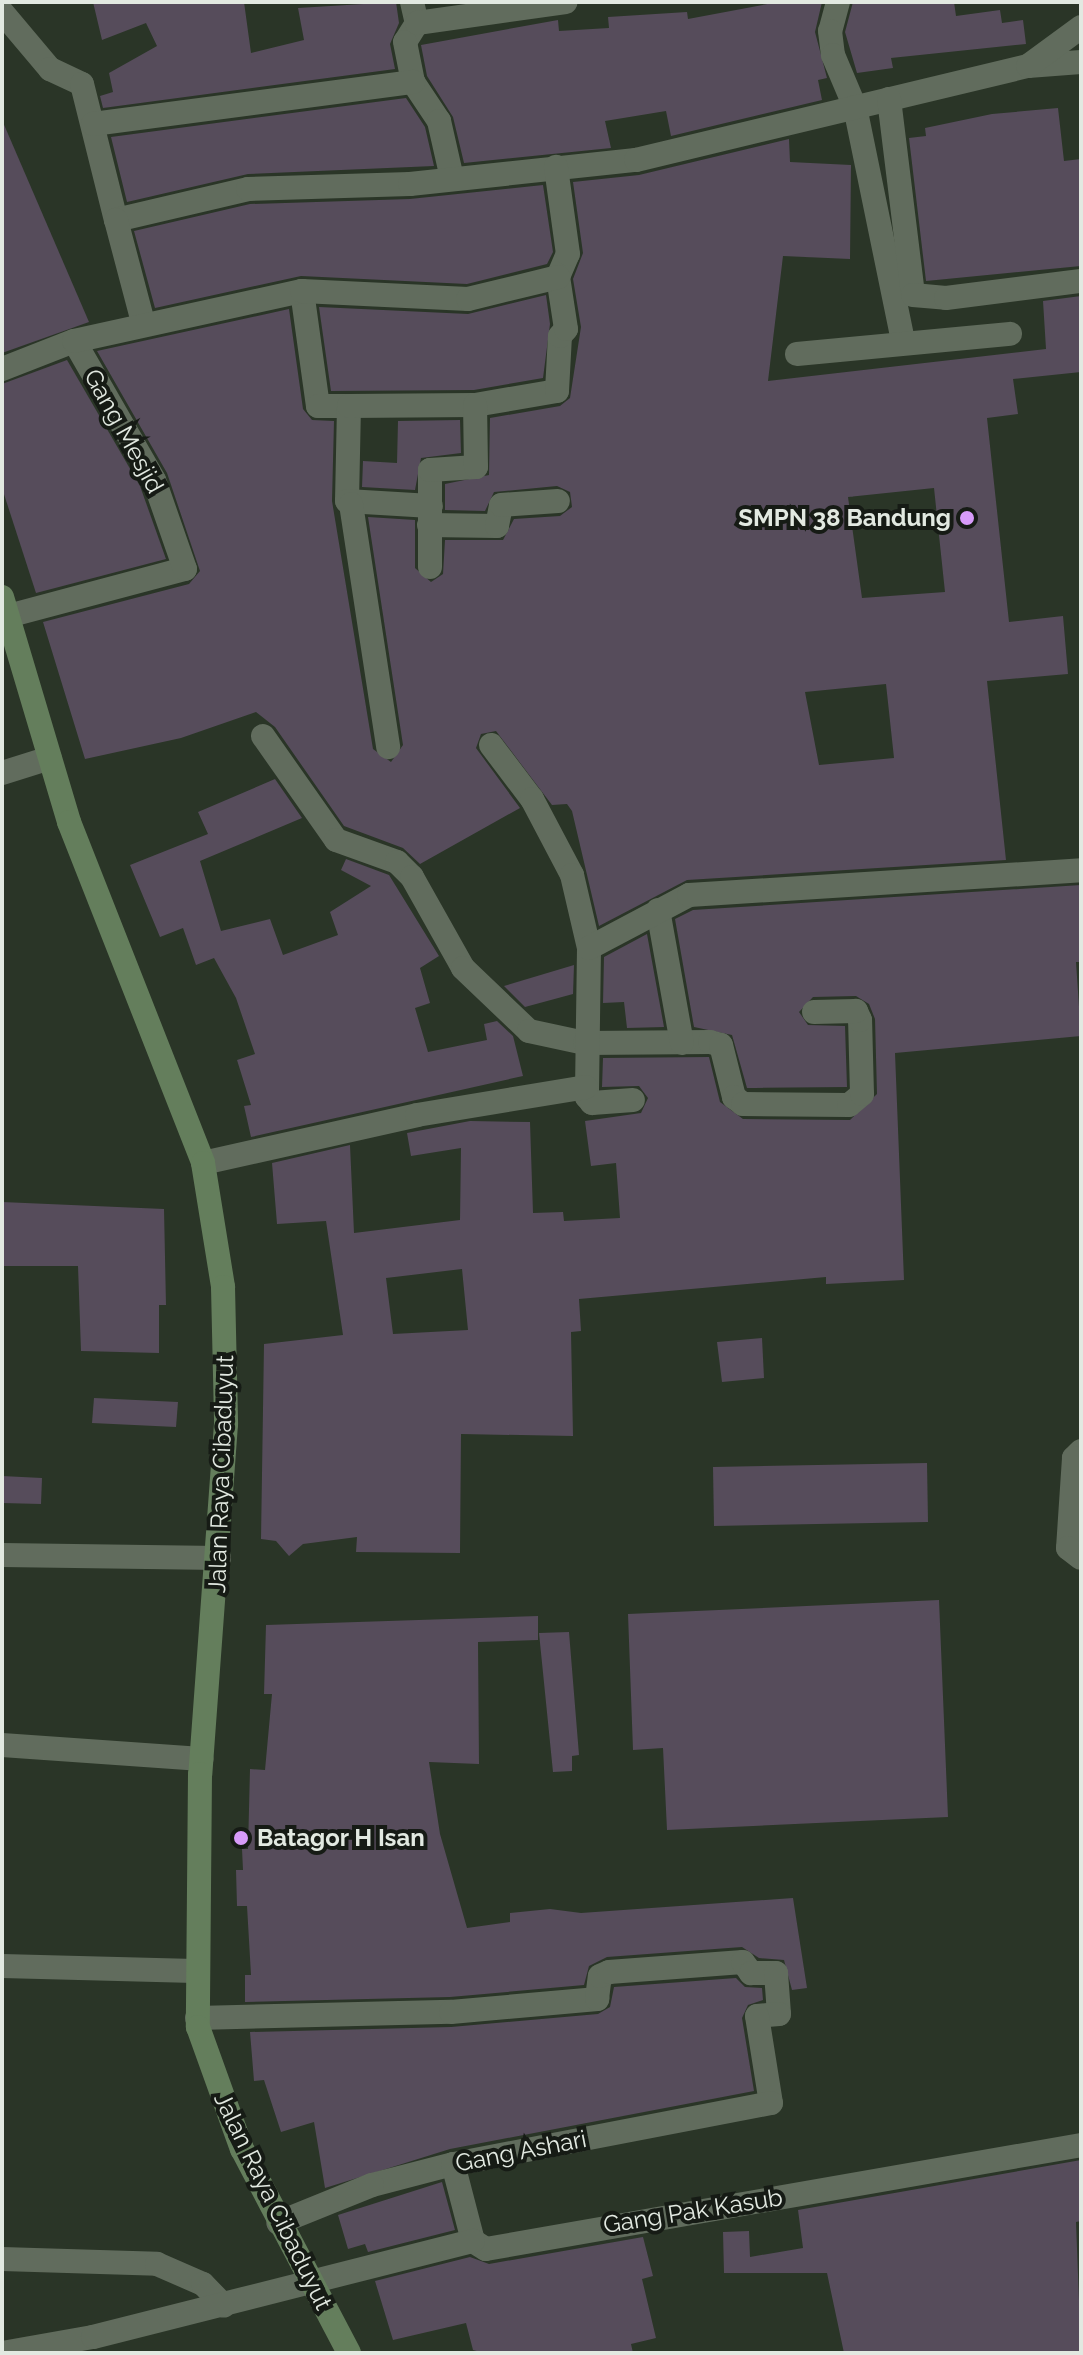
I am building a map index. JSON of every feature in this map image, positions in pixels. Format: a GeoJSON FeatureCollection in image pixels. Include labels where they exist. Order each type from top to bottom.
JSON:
{"type":"FeatureCollection","features":[{"type":"Feature","properties":{"kind":"main road","name":"Jalan Raya Cibaduyut"},"geometry":{"type":"LineString","coordinates":[[5,606],[69,822],[203,1163],[225,1329],[219,1558],[202,1759],[195,1971],[197,2018],[218,2094],[278,2223],[349,2353]]}},
{"type":"Feature","properties":{"kind":"street"},"geometry":{"type":"LineString","coordinates":[[452,178],[439,121],[413,82],[405,42],[414,12],[566,2]]}},
{"type":"Feature","properties":{"kind":"street"},"geometry":{"type":"LineString","coordinates":[[838,2],[830,31],[833,55],[855,107],[903,341]]}},
{"type":"Feature","properties":{"kind":"street"},"geometry":{"type":"LineString","coordinates":[[2,12],[50,69],[82,84],[143,322]]}},
{"type":"Feature","properties":{"kind":"street"},"geometry":{"type":"LineString","coordinates":[[1028,66],[1081,27]]}},
{"type":"Feature","properties":{"kind":"street"},"geometry":{"type":"LineString","coordinates":[[116,220],[248,189],[452,178],[636,160],[1028,66],[1081,62]]}},
{"type":"Feature","properties":{"kind":"street"},"geometry":{"type":"LineString","coordinates":[[93,124],[413,82]]}},
{"type":"Feature","properties":{"kind":"street"},"geometry":{"type":"LineString","coordinates":[[889,99],[913,295],[946,298],[1081,281]]}},
{"type":"Feature","properties":{"kind":"street"},"geometry":{"type":"LineString","coordinates":[[302,291],[318,406],[475,405],[557,391],[560,336],[566,329],[558,277],[568,254],[556,167]]}},
{"type":"Feature","properties":{"kind":"street","name":"Gang Mesjid"},"geometry":{"type":"LineString","coordinates":[[5,606],[185,569],[154,480],[74,341],[143,322],[302,291],[468,299],[558,277]]}},
{"type":"Feature","properties":{"kind":"street"},"geometry":{"type":"LineString","coordinates":[[797,354],[903,341],[1010,334]]}},
{"type":"Feature","properties":{"kind":"street"},"geometry":{"type":"LineString","coordinates":[[2,369],[74,341]]}},
{"type":"Feature","properties":{"kind":"street"},"geometry":{"type":"LineString","coordinates":[[430,567],[430,470],[476,467],[475,405]]}},
{"type":"Feature","properties":{"kind":"street"},"geometry":{"type":"LineString","coordinates":[[349,406],[351,504],[388,747]]}},
{"type":"Feature","properties":{"kind":"street"},"geometry":{"type":"LineString","coordinates":[[351,504],[497,526],[501,505],[558,501]]}},
{"type":"Feature","properties":{"kind":"street"},"geometry":{"type":"LineString","coordinates":[[263,736],[336,840],[397,862],[412,877],[463,968],[497,1005],[529,1031],[585,1043],[721,1045],[734,1097],[743,1104],[849,1105],[862,1094],[860,1020],[856,1011],[814,1012]]}},
{"type":"Feature","properties":{"kind":"street"},"geometry":{"type":"LineString","coordinates":[[491,745],[532,799],[565,861],[589,948],[585,1043],[589,1102],[633,1100]]}},
{"type":"Feature","properties":{"kind":"street"},"geometry":{"type":"LineString","coordinates":[[2,773],[50,758]]}},
{"type":"Feature","properties":{"kind":"street"},"geometry":{"type":"LineString","coordinates":[[589,948],[679,898],[715,892],[1081,870]]}},
{"type":"Feature","properties":{"kind":"street"},"geometry":{"type":"LineString","coordinates":[[658,910],[682,1043]]}},
{"type":"Feature","properties":{"kind":"street"},"geometry":{"type":"LineString","coordinates":[[203,1163],[417,1115],[586,1087]]}},
{"type":"Feature","properties":{"kind":"street"},"geometry":{"type":"LineString","coordinates":[[1081,1451],[1074,1458],[1068,1548],[1081,1558]]}},
{"type":"Feature","properties":{"kind":"street"},"geometry":{"type":"LineString","coordinates":[[2,1555],[219,1558]]}},
{"type":"Feature","properties":{"kind":"street"},"geometry":{"type":"LineString","coordinates":[[2,1745],[202,1759]]}},
{"type":"Feature","properties":{"kind":"street","name":"Gang Ashari"},"geometry":{"type":"LineString","coordinates":[[197,2018],[451,2012],[597,1999],[600,1976],[609,1972],[743,1962],[751,1973],[776,1973],[779,2014],[757,2016],[771,2103],[453,2164],[372,2185],[278,2223]]}},
{"type":"Feature","properties":{"kind":"street"},"geometry":{"type":"LineString","coordinates":[[2,1966],[195,1971]]}},
{"type":"Feature","properties":{"kind":"street","name":"Gang Pak Kasub"},"geometry":{"type":"LineString","coordinates":[[2,2353],[224,2306],[310,2281],[473,2241],[486,2249],[1081,2145]]}},
{"type":"Feature","properties":{"kind":"street"},"geometry":{"type":"LineString","coordinates":[[453,2164],[473,2241]]}},
{"type":"Feature","properties":{"kind":"street"},"geometry":{"type":"LineString","coordinates":[[2,2259],[157,2264],[203,2284],[224,2306]]}},
{"type":"Feature","properties":{"kind":"building"},"geometry":{"type":"Polygon","coordinates":[[[93,2],[244,2],[251,53],[304,40],[298,8],[396,2],[399,23],[390,44],[395,69],[103,108],[100,96],[113,92],[109,73],[157,46],[146,23],[102,40],[93,2]]]}},
{"type":"Feature","properties":{"kind":"building"},"geometry":{"type":"Polygon","coordinates":[[[778,2],[822,2],[815,32],[827,78],[818,80],[822,100],[671,136],[666,111],[605,121],[611,148],[464,163],[453,117],[427,76],[421,45],[558,20],[559,31],[609,28],[608,17],[687,12],[688,19],[778,2]]]}},
{"type":"Feature","properties":{"kind":"building"},"geometry":{"type":"Polygon","coordinates":[[[853,2],[954,2],[956,16],[1000,10],[1002,23],[1023,20],[1026,44],[891,58],[893,68],[857,73],[845,32],[853,2]]]}},
{"type":"Feature","properties":{"kind":"building"},"geometry":{"type":"Polygon","coordinates":[[[406,98],[425,127],[434,166],[248,174],[127,202],[111,137],[406,98]]]}},
{"type":"Feature","properties":{"kind":"building"},"geometry":{"type":"Polygon","coordinates":[[[1058,108],[1064,161],[1081,159],[1081,266],[926,281],[909,138],[926,136],[925,128],[992,114],[1058,108]]]}},
{"type":"Feature","properties":{"kind":"building"},"geometry":{"type":"Polygon","coordinates":[[[2,120],[89,322],[2,353],[2,120]]]}},
{"type":"Feature","properties":{"kind":"building"},"geometry":{"type":"Polygon","coordinates":[[[789,139],[790,162],[851,165],[850,259],[783,256],[768,381],[1046,349],[1043,301],[1081,296],[1081,372],[1013,379],[1018,414],[987,418],[1009,622],[1063,616],[1068,674],[987,681],[1006,860],[687,880],[599,926],[572,811],[567,804],[552,805],[496,731],[481,734],[476,748],[520,808],[420,864],[403,848],[344,826],[275,727],[256,712],[181,738],[85,759],[43,622],[189,584],[200,571],[167,473],[97,351],[289,309],[303,409],[312,420],[334,421],[332,501],[373,749],[391,762],[403,745],[368,517],[415,520],[415,568],[431,582],[443,574],[445,540],[503,540],[514,519],[560,516],[572,507],[570,492],[557,486],[494,492],[485,511],[445,510],[445,484],[489,475],[490,418],[560,406],[570,398],[581,327],[573,279],[583,253],[573,182],[639,175],[789,139]],[[934,488],[848,497],[862,598],[945,592],[934,488]],[[886,684],[805,692],[819,765],[894,758],[886,684]]]}},
{"type":"Feature","properties":{"kind":"building"},"geometry":{"type":"Polygon","coordinates":[[[543,185],[553,252],[547,264],[467,284],[301,276],[155,308],[134,231],[250,204],[410,199],[543,185]]]}},
{"type":"Feature","properties":{"kind":"building"},"geometry":{"type":"Polygon","coordinates":[[[546,295],[550,324],[543,378],[474,390],[331,391],[319,307],[468,314],[546,295]]]}},
{"type":"Feature","properties":{"kind":"building"},"geometry":{"type":"Polygon","coordinates":[[[67,360],[140,486],[166,559],[36,593],[2,488],[2,384],[67,360]]]}},
{"type":"Feature","properties":{"kind":"building"},"geometry":{"type":"Polygon","coordinates":[[[460,420],[461,453],[421,458],[415,490],[362,487],[363,461],[397,463],[398,421],[460,420]]]}},
{"type":"Feature","properties":{"kind":"building"},"geometry":{"type":"Polygon","coordinates":[[[275,779],[302,818],[200,861],[221,931],[270,919],[283,955],[338,935],[330,912],[371,886],[341,870],[346,859],[389,875],[439,956],[420,968],[430,1003],[415,1008],[428,1052],[487,1040],[484,1024],[497,1021],[513,1036],[523,1076],[251,1137],[244,1106],[251,1105],[237,1060],[255,1054],[236,998],[214,958],[196,965],[183,928],[160,937],[130,865],[208,834],[198,812],[275,779]]]}},
{"type":"Feature","properties":{"kind":"building"},"geometry":{"type":"Polygon","coordinates":[[[1081,885],[1081,962],[1076,962],[1081,1036],[895,1053],[904,1280],[826,1284],[826,1277],[579,1299],[581,1331],[571,1332],[573,1436],[461,1434],[460,1553],[356,1552],[357,1537],[303,1544],[289,1556],[276,1541],[261,1539],[264,1344],[343,1335],[326,1221],[277,1224],[272,1163],[350,1145],[354,1233],[460,1220],[461,1148],[411,1156],[407,1133],[470,1121],[530,1122],[533,1213],[563,1212],[564,1221],[620,1218],[616,1163],[591,1166],[585,1121],[641,1113],[648,1098],[639,1086],[602,1087],[603,1058],[709,1057],[720,1102],[743,1119],[850,1120],[877,1094],[875,1019],[869,1004],[856,996],[813,997],[799,1012],[808,1025],[845,1026],[847,1087],[747,1088],[732,1035],[694,1027],[675,919],[693,910],[1081,885]],[[462,1269],[386,1278],[393,1334],[468,1330],[462,1269]]]}},
{"type":"Feature","properties":{"kind":"building"},"geometry":{"type":"Polygon","coordinates":[[[647,934],[664,1027],[627,1028],[624,1002],[603,1003],[604,957],[647,934]]]}},
{"type":"Feature","properties":{"kind":"building"},"geometry":{"type":"Polygon","coordinates":[[[574,965],[573,994],[525,1007],[504,986],[574,965]]]}},
{"type":"Feature","properties":{"kind":"building"},"geometry":{"type":"Polygon","coordinates":[[[2,1202],[164,1209],[166,1305],[159,1305],[159,1353],[81,1351],[78,1266],[2,1266],[2,1202]]]}},
{"type":"Feature","properties":{"kind":"building"},"geometry":{"type":"Polygon","coordinates":[[[762,1338],[764,1378],[722,1382],[717,1342],[762,1338]]]}},
{"type":"Feature","properties":{"kind":"building"},"geometry":{"type":"Polygon","coordinates":[[[94,1398],[178,1402],[176,1427],[92,1423],[94,1398]]]}},
{"type":"Feature","properties":{"kind":"building"},"geometry":{"type":"Polygon","coordinates":[[[927,1463],[928,1522],[714,1526],[713,1467],[927,1463]]]}},
{"type":"Feature","properties":{"kind":"building"},"geometry":{"type":"Polygon","coordinates":[[[2,1476],[42,1478],[41,1504],[2,1503],[2,1476]]]}},
{"type":"Feature","properties":{"kind":"building"},"geometry":{"type":"Polygon","coordinates":[[[939,1600],[948,1817],[667,1830],[663,1748],[633,1750],[628,1614],[939,1600]]]}},
{"type":"Feature","properties":{"kind":"building"},"geometry":{"type":"Polygon","coordinates":[[[538,1616],[538,1640],[478,1642],[479,1764],[429,1762],[440,1834],[467,1928],[510,1922],[510,1913],[550,1909],[581,1913],[793,1898],[807,1988],[792,1990],[784,1960],[759,1958],[742,1947],[607,1957],[589,1966],[584,1985],[450,1997],[245,2002],[245,1975],[251,1975],[247,1906],[237,1906],[236,1870],[243,1870],[242,1849],[248,1849],[250,1769],[265,1770],[272,1694],[264,1694],[266,1625],[538,1616]]]}},
{"type":"Feature","properties":{"kind":"building"},"geometry":{"type":"Polygon","coordinates":[[[569,1632],[579,1755],[572,1756],[572,1771],[553,1772],[539,1633],[569,1632]]]}},
{"type":"Feature","properties":{"kind":"building"},"geometry":{"type":"Polygon","coordinates":[[[736,1978],[745,1987],[762,1988],[763,2000],[748,2005],[742,2018],[754,2091],[450,2149],[325,2188],[314,2122],[281,2132],[264,2080],[254,2081],[250,2032],[451,2027],[598,2014],[610,2007],[614,1987],[736,1978]]]}},
{"type":"Feature","properties":{"kind":"building"},"geometry":{"type":"Polygon","coordinates":[[[1081,2160],[1081,2221],[1076,2222],[1081,2353],[844,2353],[827,2273],[724,2273],[723,2232],[749,2231],[750,2257],[803,2248],[798,2210],[1081,2160]]]}},
{"type":"Feature","properties":{"kind":"building"},"geometry":{"type":"Polygon","coordinates":[[[442,2182],[455,2230],[368,2252],[365,2244],[348,2249],[338,2215],[442,2182]]]}},
{"type":"Feature","properties":{"kind":"building"},"geometry":{"type":"Polygon","coordinates":[[[643,2237],[653,2276],[642,2279],[656,2338],[631,2344],[633,2353],[484,2353],[473,2350],[466,2323],[393,2340],[375,2281],[470,2257],[489,2264],[643,2237]]]}},
{"type":"Feature","properties":{"kind":"place","name":"SMPN 38 Bandung"},"geometry":{"type":"Point","coordinates":[967,518]}},
{"type":"Feature","properties":{"kind":"place","name":"Batagor H Isan"},"geometry":{"type":"Point","coordinates":[241,1838]}}]}
